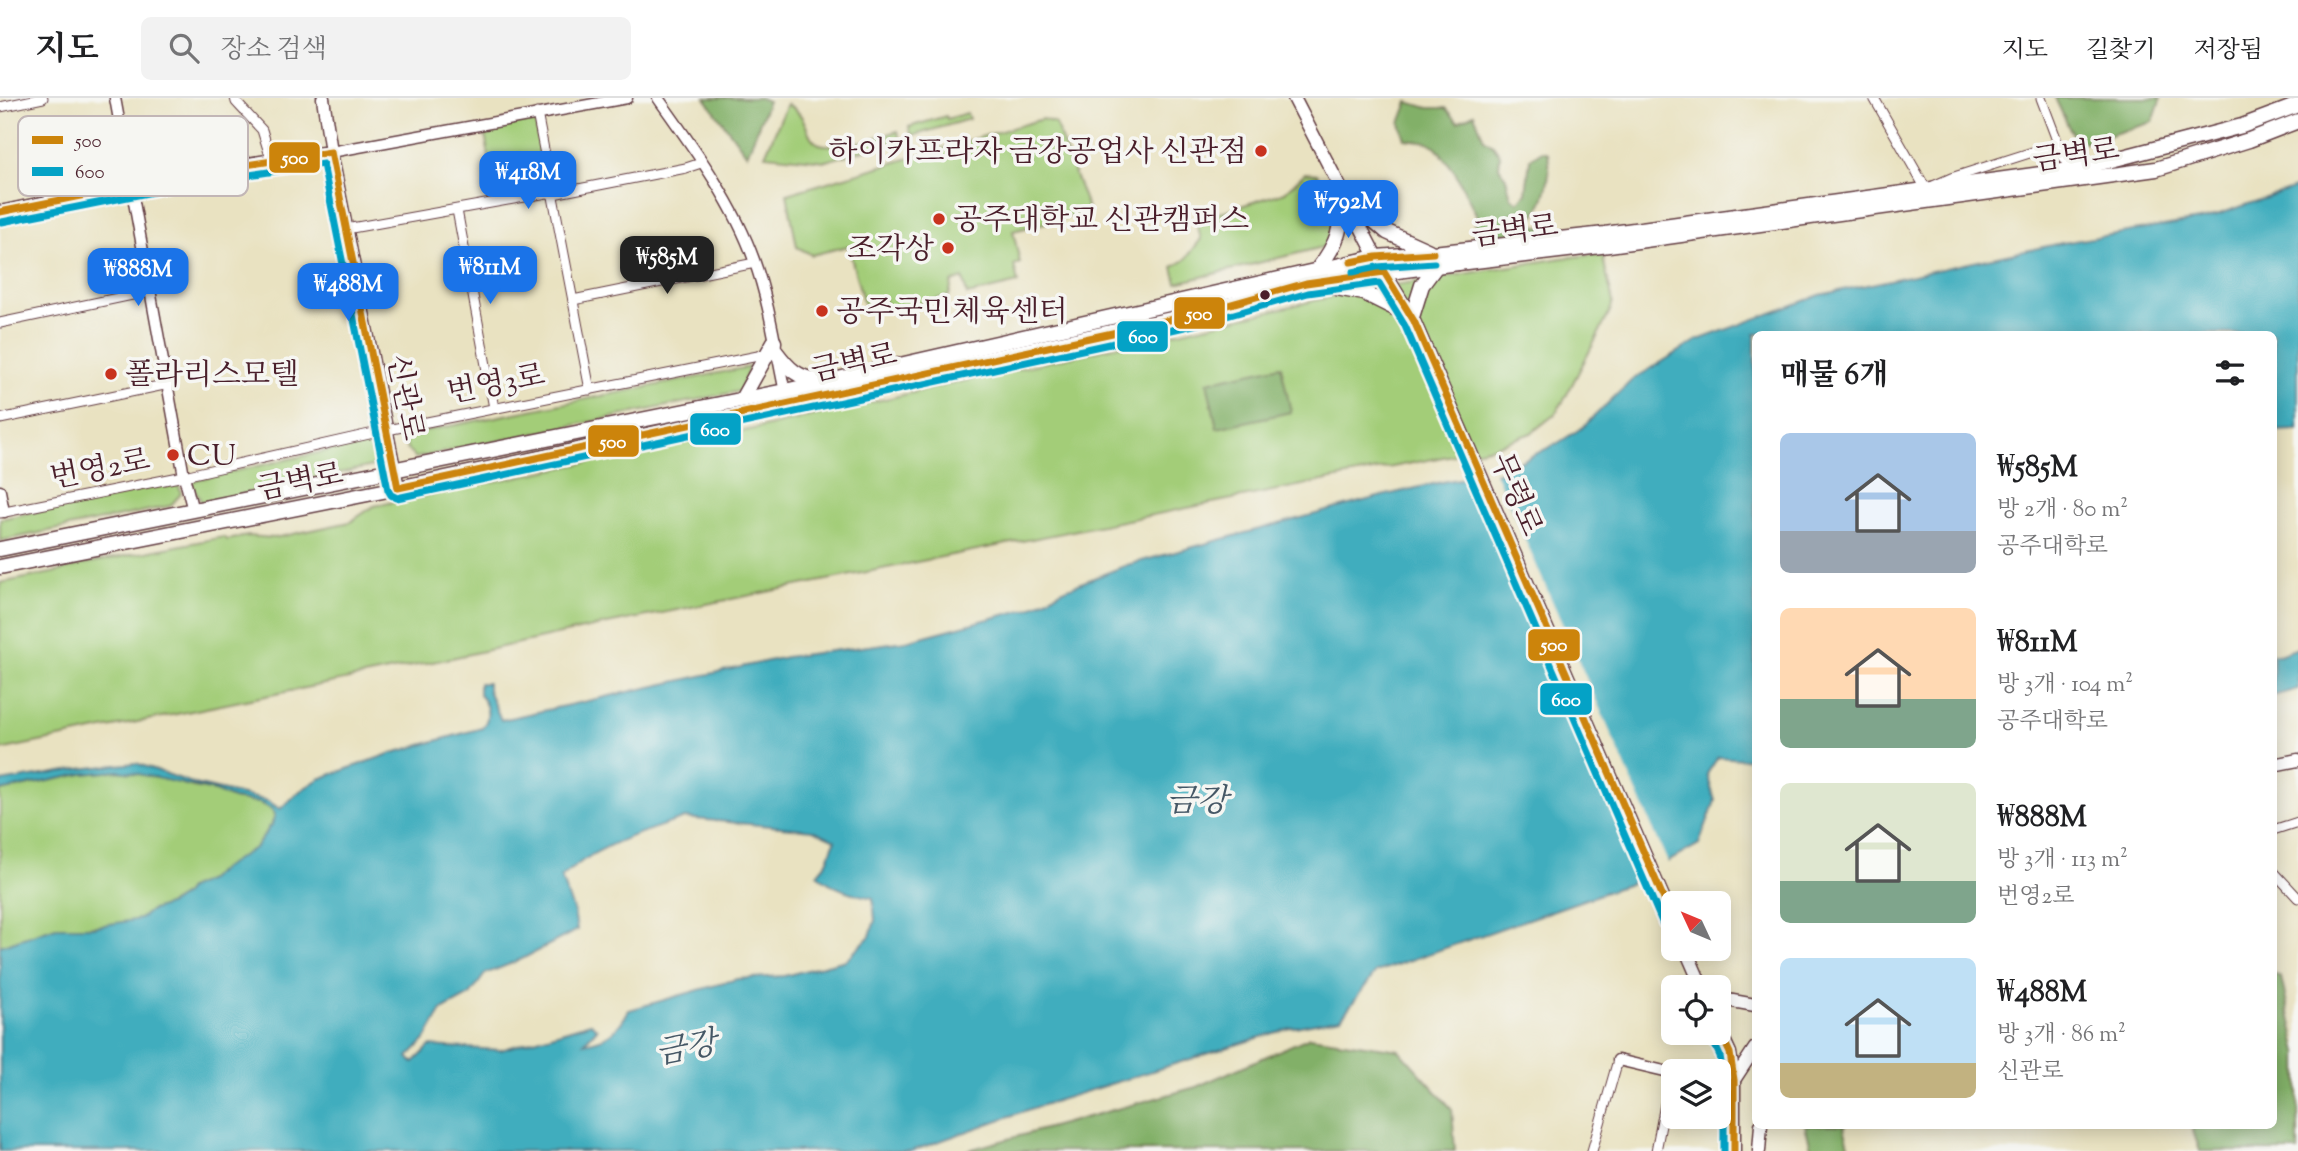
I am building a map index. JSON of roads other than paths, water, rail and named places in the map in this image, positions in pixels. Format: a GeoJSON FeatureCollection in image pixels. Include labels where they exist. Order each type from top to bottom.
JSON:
{"type":"FeatureCollection","features":[{"type":"Feature","properties":{"kind":"main road","name":"신관로"},"geometry":{"type":"LineString","coordinates":[[323,98],[331,152],[398,488]]}},
{"type":"Feature","properties":{"kind":"main road","name":"무령로"},"geometry":{"type":"LineString","coordinates":[[1294,98],[1384,272],[1413,319],[1661,892]]}},
{"type":"Feature","properties":{"kind":"main road","name":"금벽로"},"geometry":{"type":"LineString","coordinates":[[0,567],[398,488],[786,397],[1199,313],[1306,284],[1384,272],[1435,259],[2077,169],[2242,126],[2298,105]]}},
{"type":"Feature","properties":{"kind":"main road","name":"금벽로"},"geometry":{"type":"LineString","coordinates":[[0,549],[742,400],[786,397],[831,380],[1376,257],[1435,259],[1458,263],[1609,245],[2156,169],[2249,140],[2298,121]]}},
{"type":"Feature","properties":{"kind":"main road"},"geometry":{"type":"LineString","coordinates":[[248,163],[331,152]]}},
{"type":"Feature","properties":{"kind":"main road"},"geometry":{"type":"LineString","coordinates":[[1306,284],[1341,287],[1364,293],[1413,319],[1422,285],[1435,259],[1387,232],[1342,193]]}},
{"type":"Feature","properties":{"kind":"main road"},"geometry":{"type":"LineString","coordinates":[[1317,270],[1336,243],[1342,224],[1342,193]]}},
{"type":"Feature","properties":{"kind":"main road"},"geometry":{"type":"LineString","coordinates":[[0,212],[75,196]]}},
{"type":"Feature","properties":{"kind":"main road"},"geometry":{"type":"LineString","coordinates":[[742,400],[760,364],[773,349],[795,374],[808,380],[831,380]]}},
{"type":"Feature","properties":{"kind":"main road"},"geometry":{"type":"LineString","coordinates":[[2277,757],[2298,753]]}},
{"type":"Feature","properties":{"kind":"main road"},"geometry":{"type":"LineString","coordinates":[[2277,764],[2298,760]]}},
{"type":"Feature","properties":{"kind":"main road"},"geometry":{"type":"LineString","coordinates":[[1731,1001],[1752,1004]]}},
{"type":"Feature","properties":{"kind":"main road"},"geometry":{"type":"LineString","coordinates":[[1726,1045],[1734,1080],[1734,1151]]}},
{"type":"Feature","properties":{"kind":"main road"},"geometry":{"type":"LineString","coordinates":[[1734,1080],[1752,1053]]}},
{"type":"Feature","properties":{"kind":"main road"},"geometry":{"type":"LineString","coordinates":[[1759,1151],[1761,1129]]}},
{"type":"Feature","properties":{"kind":"street"},"geometry":{"type":"LineString","coordinates":[[0,107],[43,98]]}},
{"type":"Feature","properties":{"kind":"street"},"geometry":{"type":"LineString","coordinates":[[115,98],[119,116]]}},
{"type":"Feature","properties":{"kind":"street"},"geometry":{"type":"LineString","coordinates":[[235,98],[262,130],[271,159]]}},
{"type":"Feature","properties":{"kind":"street"},"geometry":{"type":"LineString","coordinates":[[331,152],[627,98]]}},
{"type":"Feature","properties":{"kind":"street"},"geometry":{"type":"LineString","coordinates":[[658,98],[734,215],[755,263],[786,397]]}},
{"type":"Feature","properties":{"kind":"street"},"geometry":{"type":"LineString","coordinates":[[2041,98],[2064,159],[2077,169]]}},
{"type":"Feature","properties":{"kind":"street"},"geometry":{"type":"LineString","coordinates":[[1876,99],[1926,190],[1951,178],[2058,144]]}},
{"type":"Feature","properties":{"kind":"street"},"geometry":{"type":"LineString","coordinates":[[537,113],[590,390]]}},
{"type":"Feature","properties":{"kind":"street"},"geometry":{"type":"LineString","coordinates":[[346,229],[553,194],[701,163]]}},
{"type":"Feature","properties":{"kind":"street"},"geometry":{"type":"LineString","coordinates":[[134,196],[184,476],[193,511]]}},
{"type":"Feature","properties":{"kind":"street"},"geometry":{"type":"LineString","coordinates":[[457,210],[494,408]]}},
{"type":"Feature","properties":{"kind":"street"},"geometry":{"type":"LineString","coordinates":[[573,300],[755,263]]}},
{"type":"Feature","properties":{"kind":"street"},"geometry":{"type":"LineString","coordinates":[[0,323],[151,291]]}},
{"type":"Feature","properties":{"kind":"street","name":"번영3로"},"geometry":{"type":"LineString","coordinates":[[184,476],[387,430],[590,390],[773,349]]}},
{"type":"Feature","properties":{"kind":"street"},"geometry":{"type":"LineString","coordinates":[[0,419],[169,384]]}},
{"type":"Feature","properties":{"kind":"street","name":"번영2로"},"geometry":{"type":"LineString","coordinates":[[0,491],[2,512],[184,476]]}},
{"type":"Feature","properties":{"kind":"street"},"geometry":{"type":"LineString","coordinates":[[2277,829],[2298,822]]}},
{"type":"Feature","properties":{"kind":"street"},"geometry":{"type":"LineString","coordinates":[[2277,875],[2298,898]]}},
{"type":"Feature","properties":{"kind":"street"},"geometry":{"type":"LineString","coordinates":[[1592,1151],[1618,1060],[1661,1070]]}},
{"type":"Feature","properties":{"kind":"street"},"geometry":{"type":"LineString","coordinates":[[1656,1151],[1661,1127]]}},
{"type":"Feature","properties":{"kind":"water","name":"금강"},"geometry":{"type":"Polygon","coordinates":[[[2298,187],[2298,430],[2277,431],[2277,331],[1752,331],[1752,760],[1718,757],[1707,774],[1715,801],[1699,844],[1629,884],[1376,972],[1341,1018],[1290,1028],[1027,1110],[912,1151],[0,1151],[0,946],[56,927],[92,927],[140,919],[150,911],[170,904],[188,889],[209,880],[221,869],[256,847],[268,827],[271,827],[275,815],[272,809],[260,803],[118,771],[82,774],[0,791],[0,782],[136,763],[195,784],[268,801],[280,809],[319,779],[389,754],[482,728],[487,719],[487,711],[485,702],[479,695],[479,683],[488,683],[488,690],[501,720],[786,657],[906,641],[1030,608],[1063,590],[1127,565],[1382,496],[1499,472],[1558,443],[1583,427],[1632,380],[1698,340],[1820,295],[2062,243],[2205,219],[2298,187]],[[685,818],[604,848],[561,878],[574,912],[577,930],[522,959],[485,974],[470,995],[442,1010],[425,1040],[408,1057],[413,1063],[430,1046],[501,1050],[591,1023],[597,1029],[584,1043],[606,1037],[620,1024],[629,1010],[737,979],[784,976],[846,960],[870,936],[875,920],[873,898],[843,890],[817,874],[827,862],[835,840],[813,830],[685,818]]]}},
{"type":"Feature","properties":{"kind":"water"},"geometry":{"type":"Polygon","coordinates":[[[2298,648],[2298,689],[2277,695],[2277,655],[2298,648]]]}},
{"type":"Feature","properties":{"kind":"place","name":"하이카프라자 금강공업사 신관점"},"geometry":{"type":"Point","coordinates":[1261,151]}},
{"type":"Feature","properties":{"kind":"place","name":"공주대학교 신관캠퍼스"},"geometry":{"type":"Point","coordinates":[939,219]}},
{"type":"Feature","properties":{"kind":"place","name":"조각상"},"geometry":{"type":"Point","coordinates":[948,248]}},
{"type":"Feature","properties":{"kind":"place","name":"공주국민체육센터"},"geometry":{"type":"Point","coordinates":[822,311]}},
{"type":"Feature","properties":{"kind":"place","name":"폴라리스모텔"},"geometry":{"type":"Point","coordinates":[111,374]}},
{"type":"Feature","properties":{"kind":"place","name":"CU"},"geometry":{"type":"Point","coordinates":[173,455]}}]}
